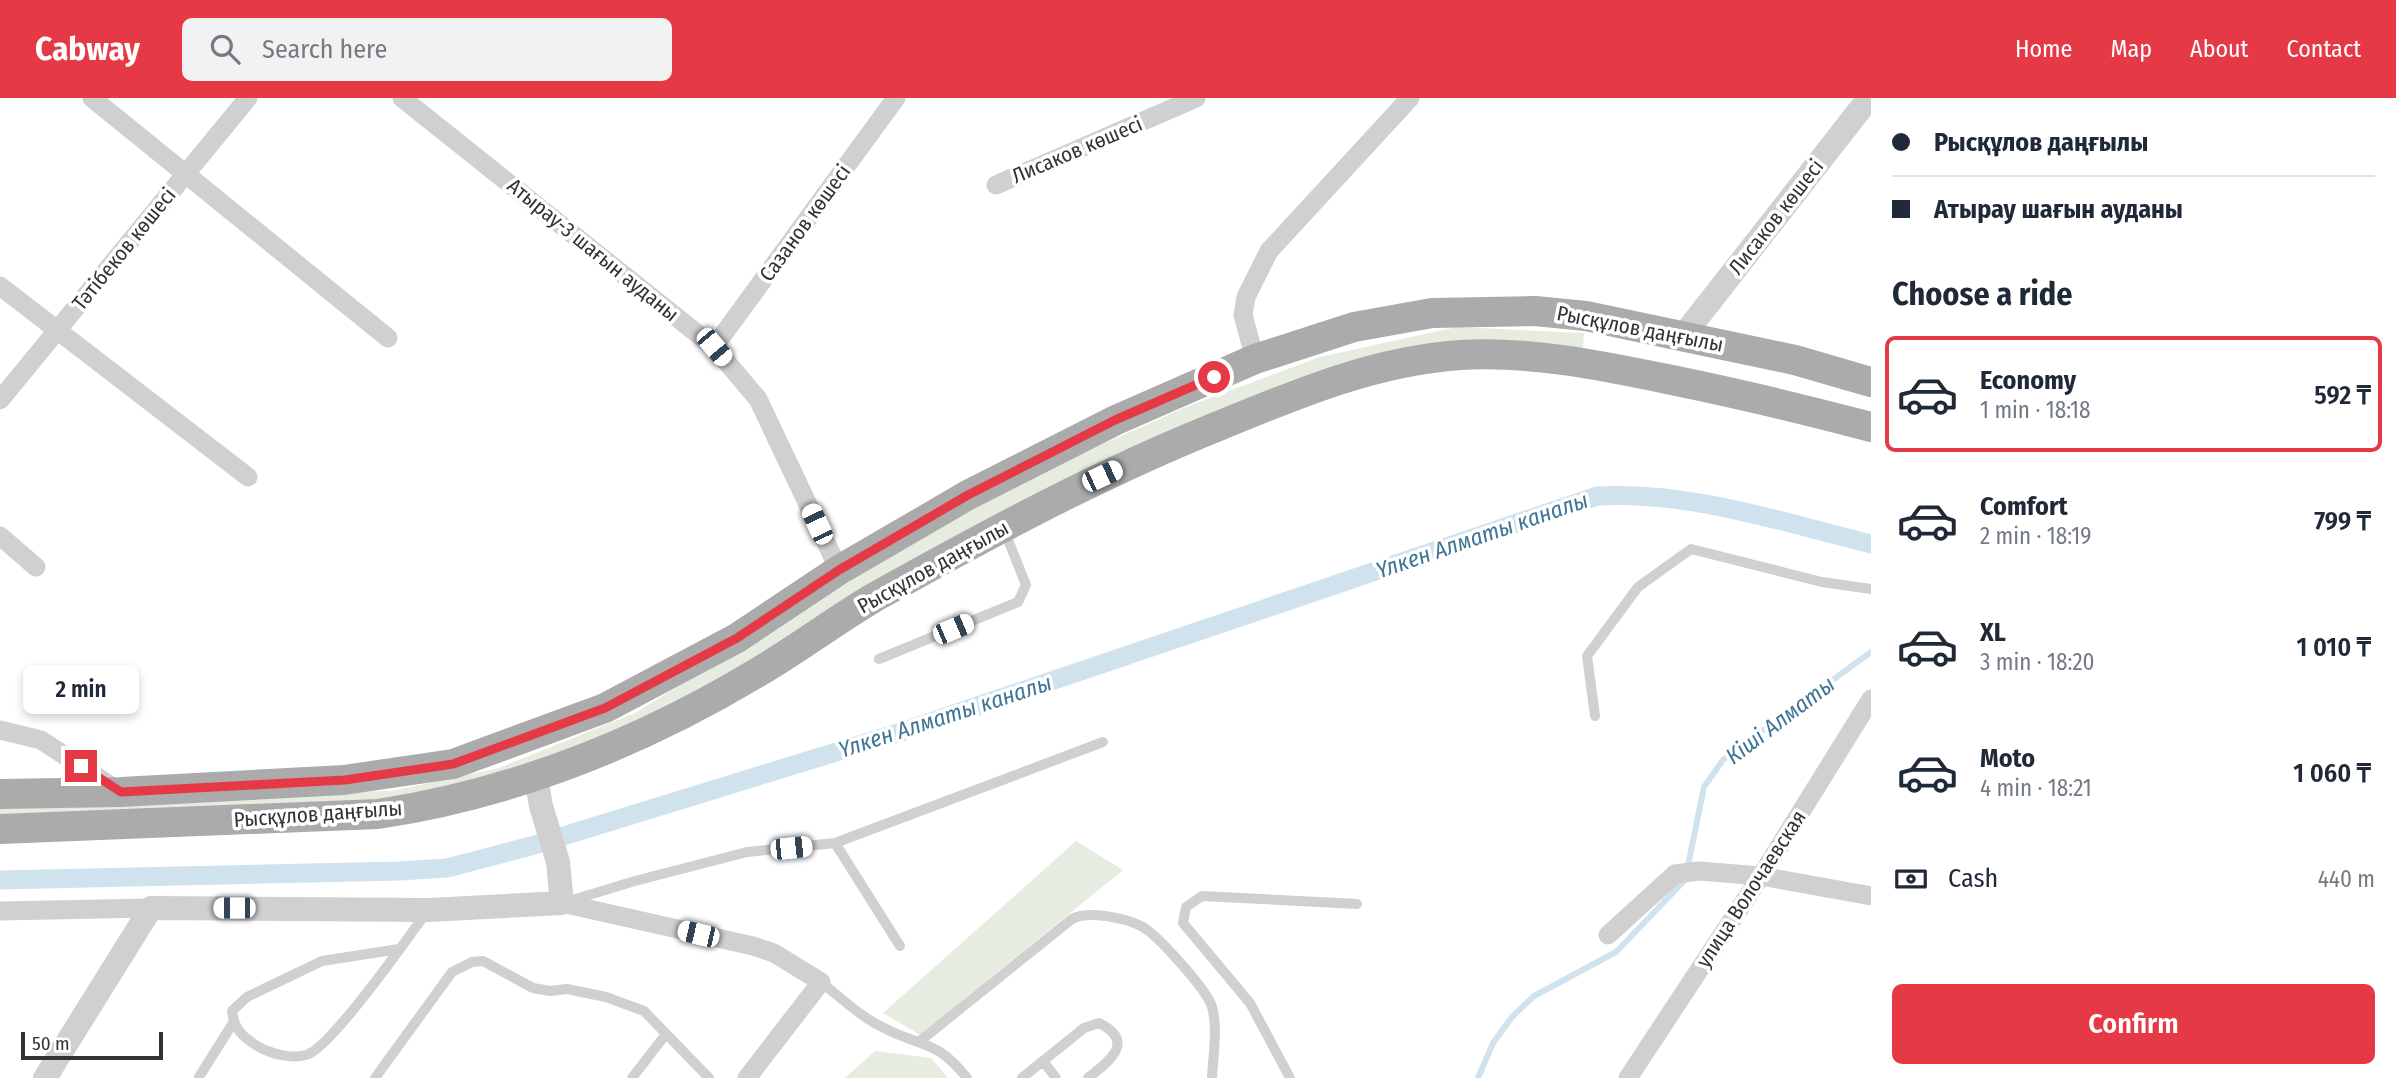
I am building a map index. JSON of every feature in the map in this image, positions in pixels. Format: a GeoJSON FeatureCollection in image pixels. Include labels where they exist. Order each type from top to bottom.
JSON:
{"type":"FeatureCollection","features":[{"type":"Feature","properties":{"kind":"main road","name":"Рысқұлов даңғылы"},"geometry":{"type":"LineString","coordinates":[[0,794],[121,792],[345,780],[453,764],[605,708],[737,638],[839,570],[968,495],[1115,420],[1255,359],[1354,327],[1432,313],[1535,311],[1586,316],[1795,360],[1871,382]]}},
{"type":"Feature","properties":{"kind":"main road"},"geometry":{"type":"LineString","coordinates":[[1733,393],[1746,389],[1757,378],[1758,361],[1746,349]]}},
{"type":"Feature","properties":{"kind":"main road","name":"Рысқұлов даңғылы"},"geometry":{"type":"LineString","coordinates":[[0,829],[378,814],[538,792],[761,671],[872,599],[1102,476],[1164,448],[1340,378],[1417,360],[1463,355],[1515,355],[1571,360],[1782,403],[1871,427]]}},
{"type":"Feature","properties":{"kind":"street"},"geometry":{"type":"LineString","coordinates":[[92,98],[388,338]]}},
{"type":"Feature","properties":{"kind":"street","name":"Тәтібеков көшесі"},"geometry":{"type":"LineString","coordinates":[[0,400],[248,98]]}},
{"type":"Feature","properties":{"kind":"street","name":"Атырау-3 шағын ауданы"},"geometry":{"type":"LineString","coordinates":[[402,98],[714,347],[758,399],[839,570]]}},
{"type":"Feature","properties":{"kind":"street","name":"Сазанов көшесі"},"geometry":{"type":"LineString","coordinates":[[714,347],[896,98]]}},
{"type":"Feature","properties":{"kind":"street","name":"Лисаков көшесі"},"geometry":{"type":"LineString","coordinates":[[996,185],[1196,98]]}},
{"type":"Feature","properties":{"kind":"street"},"geometry":{"type":"LineString","coordinates":[[1255,359],[1243,315],[1246,297],[1269,251],[1410,98]]}},
{"type":"Feature","properties":{"kind":"street","name":"Лисаков көшесі"},"geometry":{"type":"LineString","coordinates":[[1683,336],[1869,98]]}},
{"type":"Feature","properties":{"kind":"street"},"geometry":{"type":"LineString","coordinates":[[0,286],[247,477]]}},
{"type":"Feature","properties":{"kind":"street"},"geometry":{"type":"LineString","coordinates":[[0,536],[36,567]]}},
{"type":"Feature","properties":{"kind":"street","name":"улица Волочаевская"},"geometry":{"type":"LineString","coordinates":[[1628,1078],[1761,876],[1871,699]]}},
{"type":"Feature","properties":{"kind":"street"},"geometry":{"type":"LineString","coordinates":[[0,730],[41,740],[121,792]]}},
{"type":"Feature","properties":{"kind":"street"},"geometry":{"type":"LineString","coordinates":[[538,792],[558,862],[562,903]]}},
{"type":"Feature","properties":{"kind":"street"},"geometry":{"type":"LineString","coordinates":[[1608,935],[1675,874],[1699,871],[1761,876],[1871,896]]}},
{"type":"Feature","properties":{"kind":"street"},"geometry":{"type":"LineString","coordinates":[[0,911],[150,908],[429,910],[562,903],[753,946],[774,954],[821,982],[747,1078]]}},
{"type":"Feature","properties":{"kind":"street"},"geometry":{"type":"LineString","coordinates":[[44,1078],[150,908]]}},
{"type":"Feature","properties":{"kind":"lane"},"geometry":{"type":"LineString","coordinates":[[879,659],[1018,602],[1026,585],[1004,528]]}},
{"type":"Feature","properties":{"kind":"lane"},"geometry":{"type":"LineString","coordinates":[[1595,716],[1587,656],[1638,587],[1690,549],[1822,582],[1871,589]]}},
{"type":"Feature","properties":{"kind":"lane"},"geometry":{"type":"LineString","coordinates":[[562,903],[747,852],[835,844],[1103,742]]}},
{"type":"Feature","properties":{"kind":"lane"},"geometry":{"type":"LineString","coordinates":[[835,844],[900,946]]}},
{"type":"Feature","properties":{"kind":"lane"},"geometry":{"type":"LineString","coordinates":[[1290,1078],[1250,1003],[1183,923],[1186,907],[1202,895],[1357,904]]}},
{"type":"Feature","properties":{"kind":"lane"},"geometry":{"type":"LineString","coordinates":[[399,949],[323,961],[247,997],[232,1012],[233,1023],[244,1038],[268,1052],[288,1056],[308,1055],[338,1030],[429,910]]}},
{"type":"Feature","properties":{"kind":"lane"},"geometry":{"type":"LineString","coordinates":[[920,1041],[1072,919],[1084,914],[1094,915],[1143,926],[1207,995],[1214,1019],[1212,1078]]}},
{"type":"Feature","properties":{"kind":"lane"},"geometry":{"type":"LineString","coordinates":[[375,1078],[452,972],[472,962],[483,961],[533,988],[550,991],[567,989],[606,997],[644,1012],[709,1078]]}},
{"type":"Feature","properties":{"kind":"lane"},"geometry":{"type":"LineString","coordinates":[[821,982],[884,1028],[942,1051],[967,1078]]}},
{"type":"Feature","properties":{"kind":"lane"},"geometry":{"type":"LineString","coordinates":[[201,1078],[233,1023]]}},
{"type":"Feature","properties":{"kind":"lane"},"geometry":{"type":"LineString","coordinates":[[1022,1078],[1084,1028],[1099,1023],[1115,1036],[1118,1042],[1117,1050],[1111,1060],[1088,1078]]}},
{"type":"Feature","properties":{"kind":"lane"},"geometry":{"type":"LineString","coordinates":[[632,1078],[666,1034]]}},
{"type":"Feature","properties":{"kind":"lane"},"geometry":{"type":"LineString","coordinates":[[1043,1061],[1056,1078]]}},
{"type":"Feature","properties":{"kind":"shaded area"},"geometry":{"type":"Polygon","coordinates":[[[1457,327],[1584,333],[1583,351],[1331,371],[1193,420],[1039,493],[644,726],[502,780],[392,805],[0,814],[0,800],[392,791],[499,768],[635,713],[861,574],[1027,478],[1186,407],[1320,357],[1457,327]]]}},
{"type":"Feature","properties":{"kind":"shaded area"},"geometry":{"type":"Polygon","coordinates":[[[1076,841],[1123,870],[920,1035],[883,1013],[1076,841]]]}},
{"type":"Feature","properties":{"kind":"shaded area"},"geometry":{"type":"Polygon","coordinates":[[[875,1051],[931,1058],[948,1078],[845,1078],[875,1051]]]}},
{"type":"Feature","properties":{"kind":"waterway","name":"Үлкен Алматы каналы"},"geometry":{"type":"LineString","coordinates":[[0,880],[447,868],[531,846],[901,732],[1597,496],[1667,498],[1701,503],[1871,544]]}},
{"type":"Feature","properties":{"kind":"waterway","name":"Кіші Алматы"},"geometry":{"type":"LineString","coordinates":[[1478,1078],[1493,1043],[1512,1017],[1534,996],[1616,952],[1685,880],[1704,787],[1723,760],[1871,652]]}},
{"type":"Feature","properties":{"kind":"route"},"geometry":{"type":"LineString","coordinates":[[81,766],[121,792],[345,780],[453,764],[605,708],[737,638],[839,570],[968,495],[1115,420],[1214,377]]}}]}
